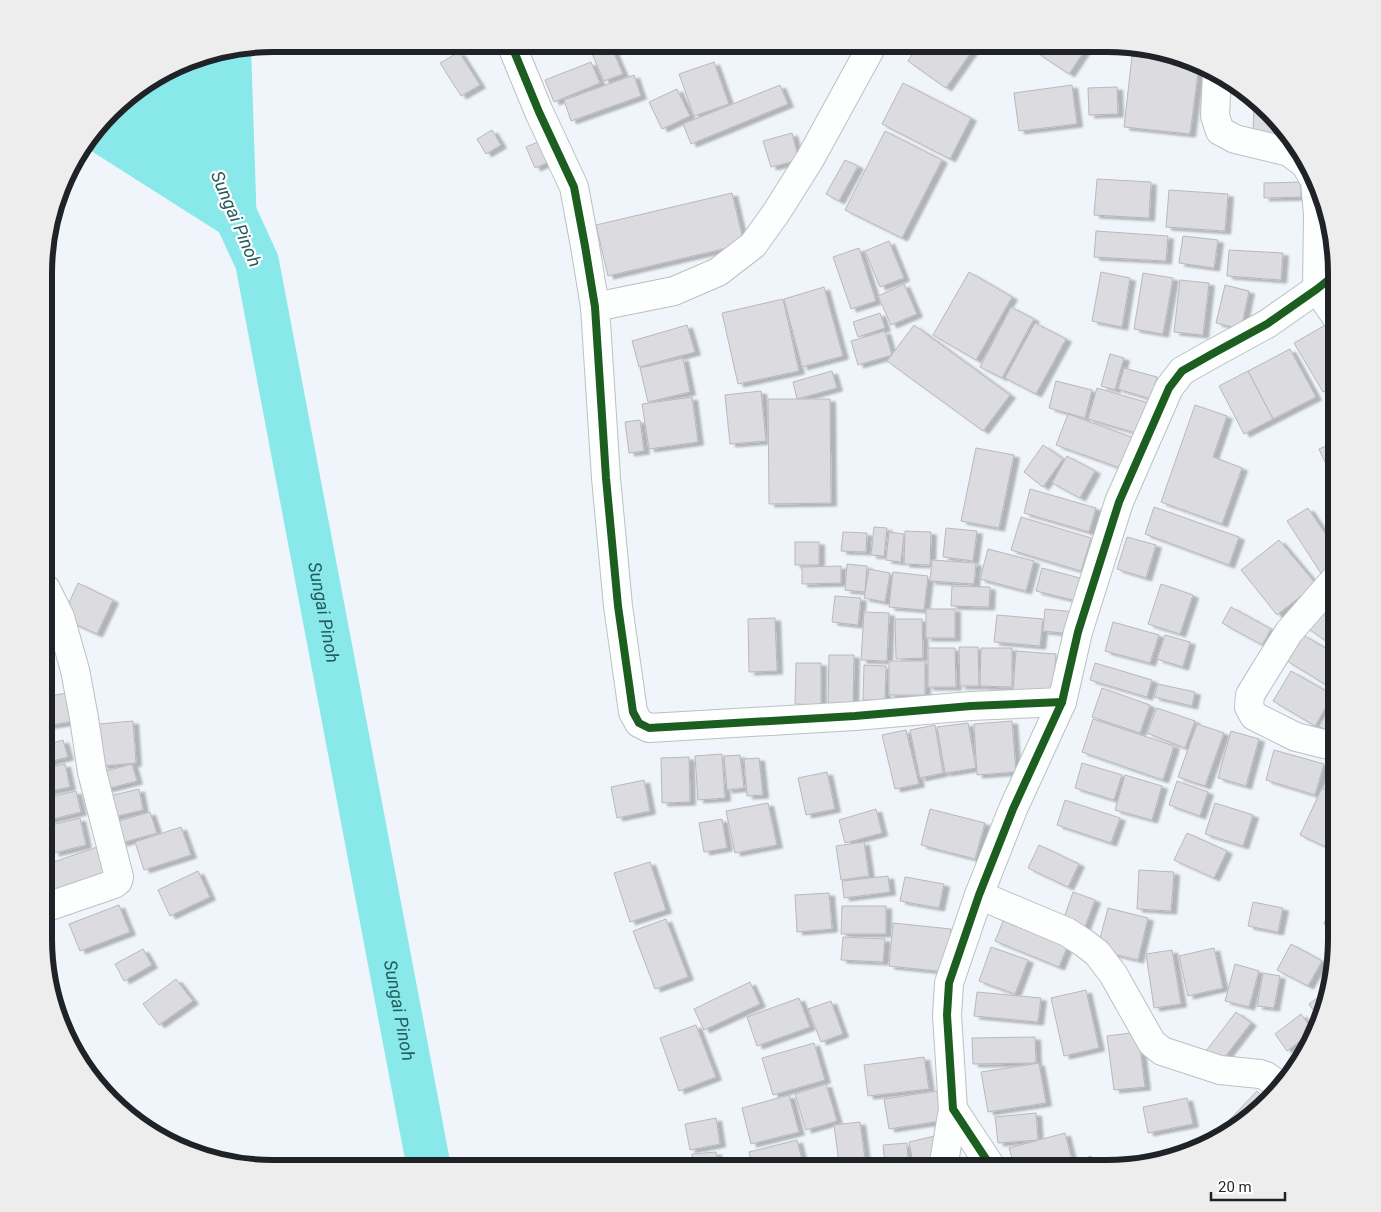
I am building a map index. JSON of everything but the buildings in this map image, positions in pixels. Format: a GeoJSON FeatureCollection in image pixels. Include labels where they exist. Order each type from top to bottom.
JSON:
{"type":"FeatureCollection","features":[{"type":"Feature","properties":{"kind":"street"},"geometry":{"type":"LineString","coordinates":[[514,52],[539,112],[574,187],[585,246],[595,307],[606,478],[618,606],[633,712],[639,722],[649,728],[855,716],[971,706],[1062,702]]}},
{"type":"Feature","properties":{"kind":"street"},"geometry":{"type":"LineString","coordinates":[[595,307],[674,290],[718,272],[753,245],[810,159],[869,52]]}},
{"type":"Feature","properties":{"kind":"street"},"geometry":{"type":"LineString","coordinates":[[1217,81],[1215,116],[1220,131],[1235,139],[1289,152],[1294,156]]}},
{"type":"Feature","properties":{"kind":"street"},"geometry":{"type":"LineString","coordinates":[[944,1160],[953,1109],[947,1015],[949,983],[979,895],[1013,809],[1062,702],[1078,632],[1120,502],[1169,388],[1182,372],[1267,324],[1327,281],[1317,203]]}},
{"type":"Feature","properties":{"kind":"street"},"geometry":{"type":"LineString","coordinates":[[1328,587],[1289,632],[1250,695],[1248,707],[1254,716],[1296,737],[1328,744]]}},
{"type":"Feature","properties":{"kind":"street"},"geometry":{"type":"LineString","coordinates":[[52,600],[60,617],[75,670],[92,772],[119,877],[118,882],[114,884],[52,905]]}},
{"type":"Feature","properties":{"kind":"street"},"geometry":{"type":"LineString","coordinates":[[979,895],[1067,932],[1084,942],[1097,953],[1113,974],[1152,1043],[1162,1051],[1220,1070],[1260,1074],[1266,1076],[1274,1083]]}},
{"type":"Feature","properties":{"kind":"street"},"geometry":{"type":"LineString","coordinates":[[953,1109],[987,1160]]}},
{"type":"Feature","properties":{"kind":"water"},"geometry":{"type":"Polygon","coordinates":[[[251,54],[258,257],[90,150],[117,117],[139,98],[163,82],[203,64],[251,54]]]}},
{"type":"Feature","properties":{"kind":"waterway","name":"Sungai Pinoh"},"geometry":{"type":"LineString","coordinates":[[228,199],[257,262],[427,1160]]}},
{"type":"Feature","properties":{"kind":"cycle path"},"geometry":{"type":"LineString","coordinates":[[514,52],[539,112],[574,187],[585,246],[595,307],[606,478],[618,606],[633,712],[639,723],[649,728],[855,716],[971,706],[1062,702]]}},
{"type":"Feature","properties":{"kind":"cycle path"},"geometry":{"type":"LineString","coordinates":[[987,1160],[953,1109],[947,1015],[949,983],[979,895],[1013,809],[1062,702],[1078,632],[1119,502],[1169,388],[1182,371],[1267,324],[1328,280]]}}]}
